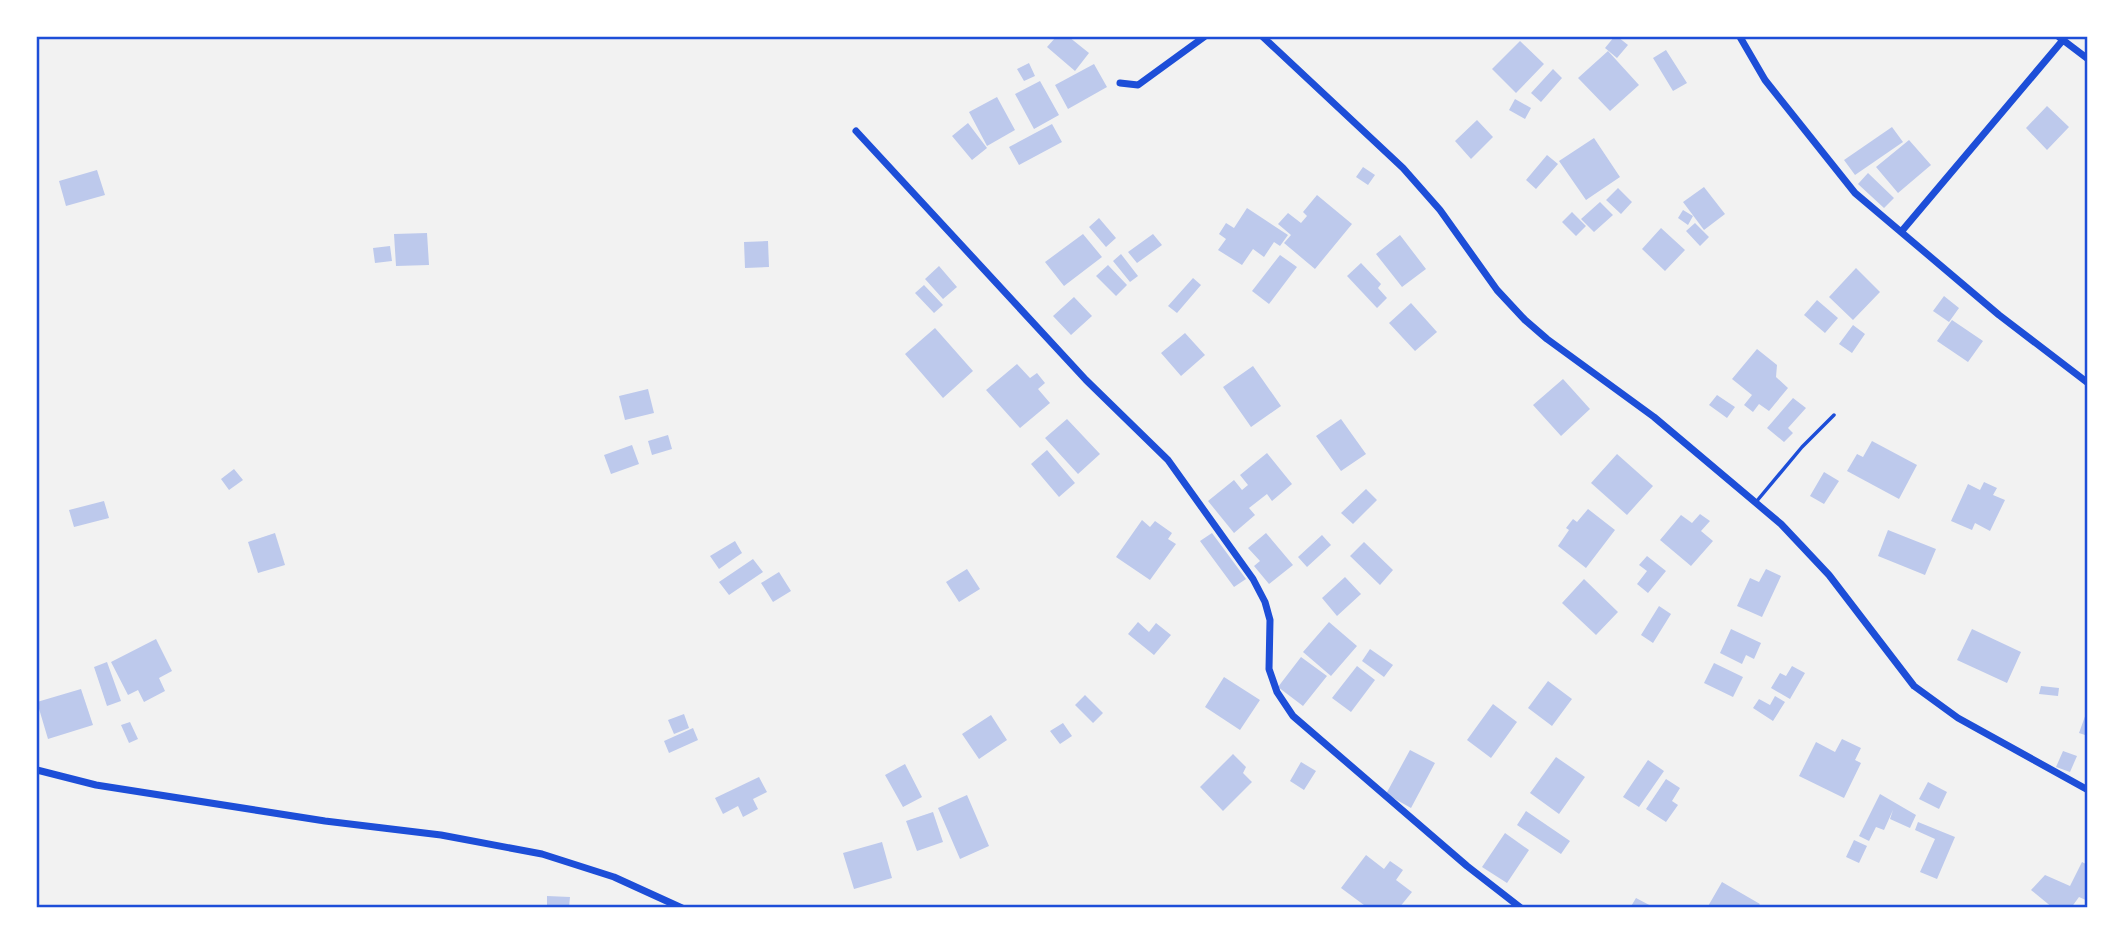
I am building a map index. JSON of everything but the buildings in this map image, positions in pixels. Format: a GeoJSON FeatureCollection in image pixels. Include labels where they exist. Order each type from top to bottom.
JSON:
{"type":"FeatureCollection","features":[{"type":"Feature","properties":{"kind":"street"},"geometry":{"type":"LineString","coordinates":[[1120,83],[1138,85],[1204,37]]}},
{"type":"Feature","properties":{"kind":"street"},"geometry":{"type":"LineString","coordinates":[[1263,37],[1403,168],[1440,210],[1497,290],[1525,320],[1654,418],[1781,524],[1829,575],[1914,686],[1958,718],[2088,790]]}},
{"type":"Feature","properties":{"kind":"street"},"geometry":{"type":"LineString","coordinates":[[1740,37],[1765,80],[1856,193],[1999,315],[2088,383]]}},
{"type":"Feature","properties":{"kind":"street"},"geometry":{"type":"LineString","coordinates":[[1901,232],[2061,38],[2088,59]]}},
{"type":"Feature","properties":{"kind":"street"},"geometry":{"type":"LineString","coordinates":[[856,131],[1087,380],[1168,460],[1253,579],[1265,602],[1270,620],[1269,669],[1277,692],[1293,716],[1466,866],[1521,908]]}},
{"type":"Feature","properties":{"kind":"street"},"geometry":{"type":"LineString","coordinates":[[37,770],[96,785],[325,821],[441,835],[542,854],[614,877],[682,908]]}},
{"type":"Feature","properties":{"kind":"lane"},"geometry":{"type":"LineString","coordinates":[[1756,502],[1802,447],[1834,415]]}}]}
